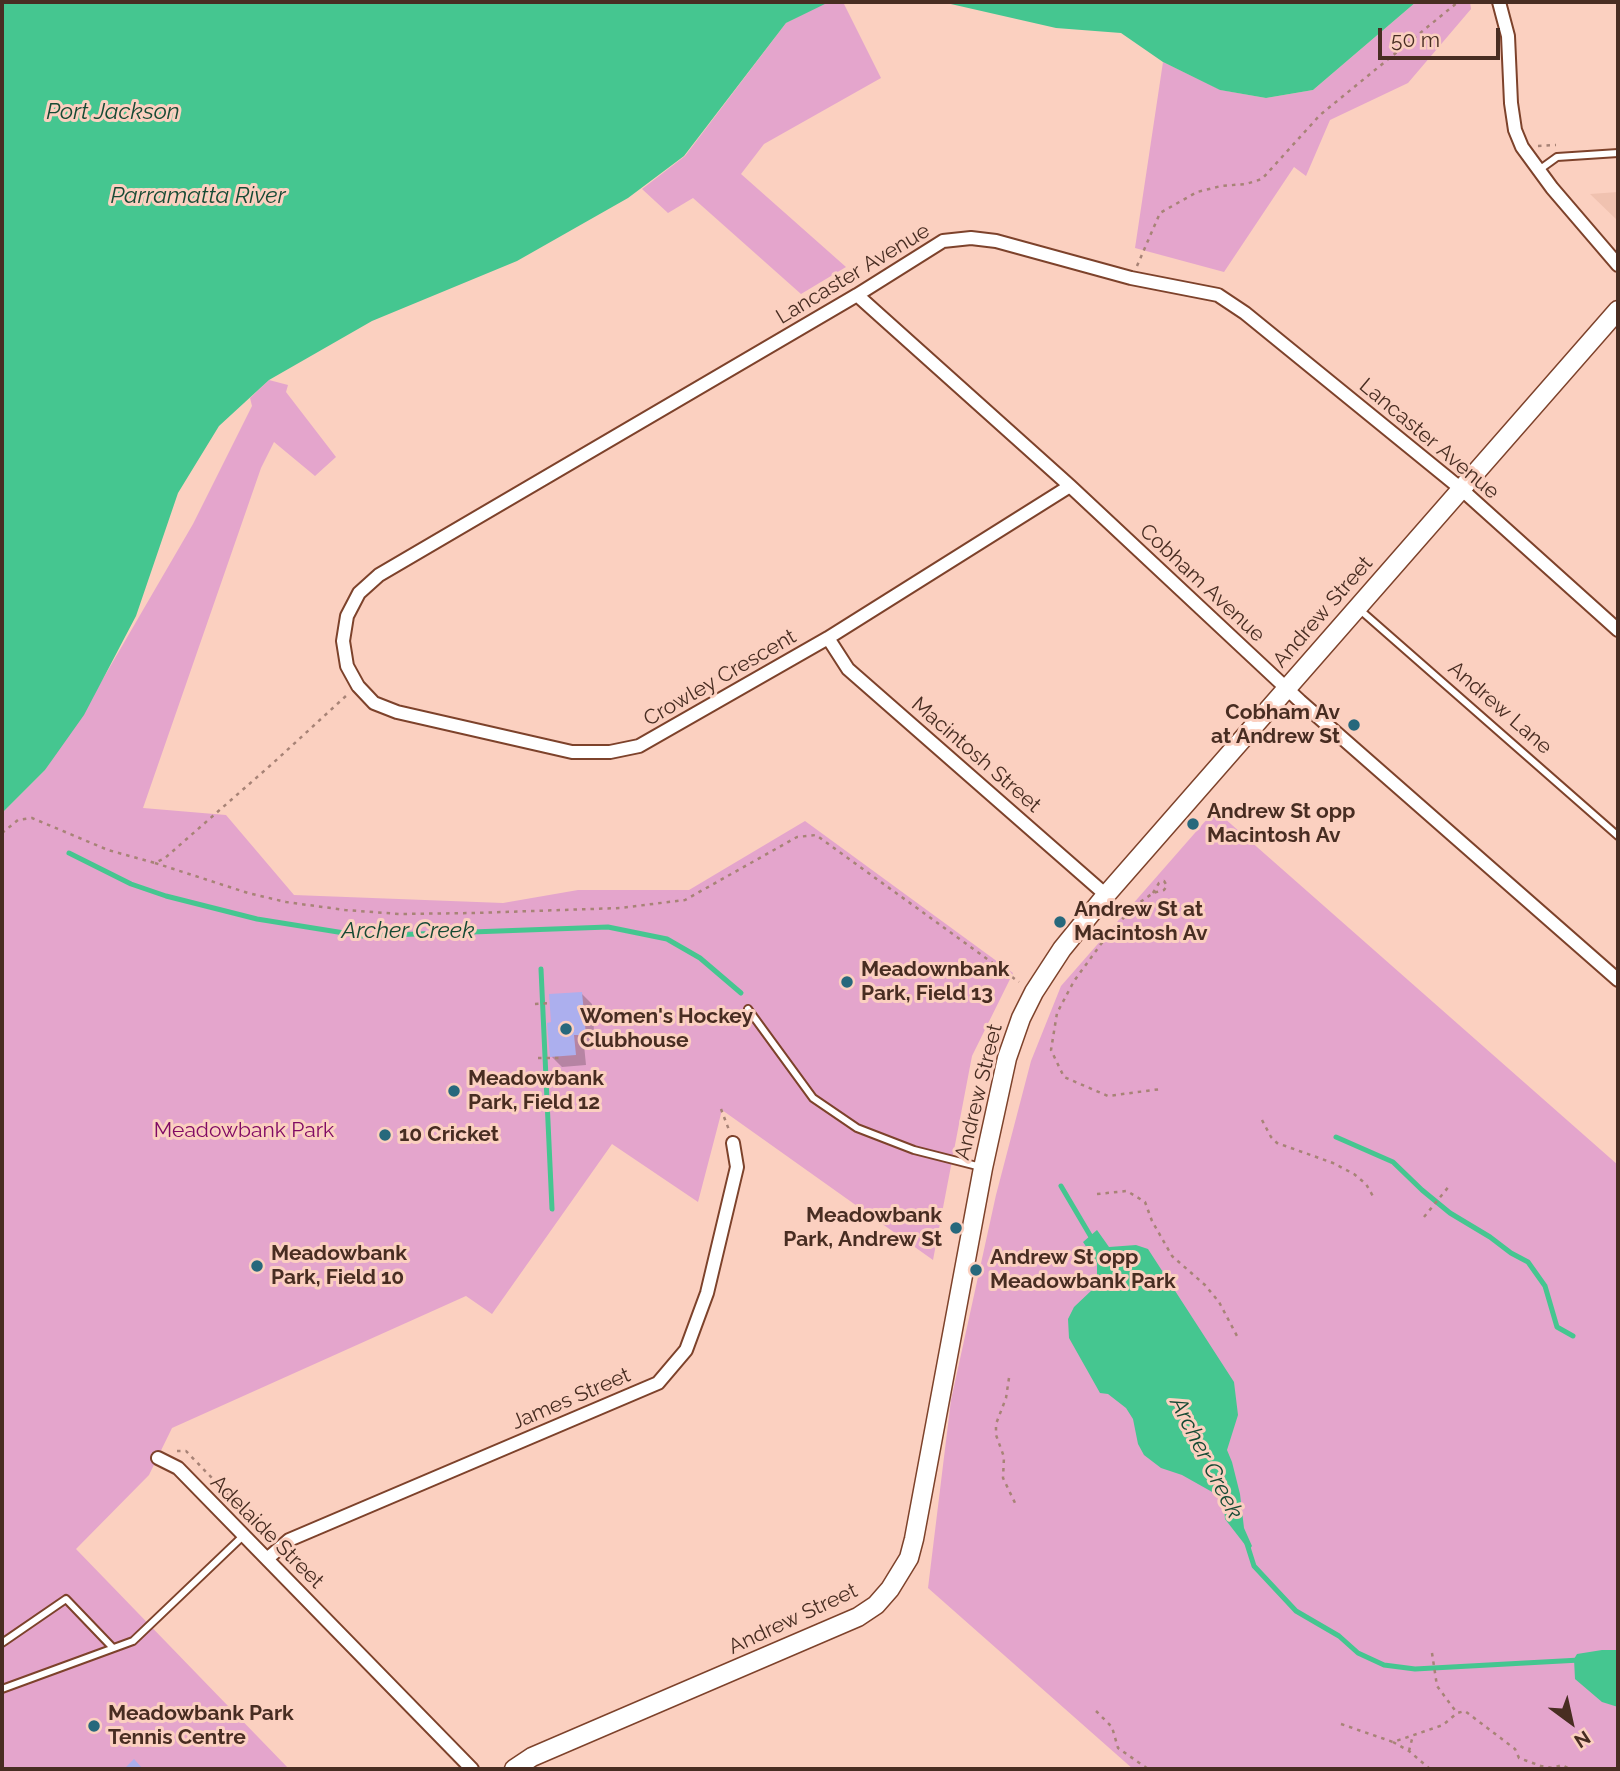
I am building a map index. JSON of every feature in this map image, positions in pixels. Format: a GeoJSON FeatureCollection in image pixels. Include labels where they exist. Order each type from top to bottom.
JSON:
{"type":"FeatureCollection","features":[{"type":"Feature","properties":{"kind":"main road","name":"Andrew Street"},"geometry":{"type":"LineString","coordinates":[[514,1769],[531,1757],[858,1617],[876,1605],[890,1589],[909,1559],[914,1539],[983,1168],[1007,1058],[1021,1018],[1034,992],[1062,949],[1105,895],[1618,310]]}},
{"type":"Feature","properties":{"kind":"street"},"geometry":{"type":"LineString","coordinates":[[1499,2],[1508,36],[1509,85],[1515,130],[1522,147],[1618,265]]}},
{"type":"Feature","properties":{"kind":"street","name":"Lancaster Avenue"},"geometry":{"type":"LineString","coordinates":[[358,687],[347,666],[344,641],[347,616],[359,593],[379,576],[857,295],[943,241],[971,238],[996,240],[1131,278],[1218,295],[1460,488],[1618,630]]}},
{"type":"Feature","properties":{"kind":"street","name":"Cobham Avenue"},"geometry":{"type":"LineString","coordinates":[[857,295],[1070,486],[1287,688],[1618,980]]}},
{"type":"Feature","properties":{"kind":"street","name":"Crowley Crescent"},"geometry":{"type":"LineString","coordinates":[[358,687],[374,703],[397,712],[572,752],[610,752],[639,746],[828,638],[1070,486]]}},
{"type":"Feature","properties":{"kind":"street","name":"Macintosh Street"},"geometry":{"type":"LineString","coordinates":[[828,638],[848,668],[1105,895]]}},
{"type":"Feature","properties":{"kind":"street","name":"James Street"},"geometry":{"type":"LineString","coordinates":[[267,1559],[289,1541],[658,1383],[685,1350],[707,1293],[737,1167],[733,1143]]}},
{"type":"Feature","properties":{"kind":"street","name":"Adelaide Street"},"geometry":{"type":"LineString","coordinates":[[158,1458],[178,1468],[472,1769]]}},
{"type":"Feature","properties":{"kind":"lane"},"geometry":{"type":"LineString","coordinates":[[1539,170],[1557,157],[1618,153]]}},
{"type":"Feature","properties":{"kind":"lane","name":"Andrew Lane"},"geometry":{"type":"LineString","coordinates":[[1357,607],[1618,836]]}},
{"type":"Feature","properties":{"kind":"lane"},"geometry":{"type":"LineString","coordinates":[[748,1009],[813,1098],[857,1128],[914,1150],[983,1168]]}},
{"type":"Feature","properties":{"kind":"lane"},"geometry":{"type":"LineString","coordinates":[[2,1689],[133,1641],[243,1536]]}},
{"type":"Feature","properties":{"kind":"lane"},"geometry":{"type":"LineString","coordinates":[[2,1643],[66,1599],[113,1648]]}},
{"type":"Feature","properties":{"kind":"path"},"geometry":{"type":"LineString","coordinates":[[1131,278],[1160,213],[1197,192],[1262,179],[1320,115],[1458,2]]}},
{"type":"Feature","properties":{"kind":"path"},"geometry":{"type":"LineString","coordinates":[[155,863],[175,849],[322,716],[358,687]]}},
{"type":"Feature","properties":{"kind":"path"},"geometry":{"type":"LineString","coordinates":[[2,833],[18,820],[32,818],[108,850],[248,893],[286,902],[400,914],[620,908],[685,900],[797,837],[816,835],[1034,992]]}},
{"type":"Feature","properties":{"kind":"path"},"geometry":{"type":"LineString","coordinates":[[1153,892],[1132,908],[1074,981],[1058,1013],[1051,1050],[1064,1077],[1108,1096],[1161,1089]]}},
{"type":"Feature","properties":{"kind":"path"},"geometry":{"type":"LineString","coordinates":[[536,1004],[549,1003]]}},
{"type":"Feature","properties":{"kind":"path"},"geometry":{"type":"LineString","coordinates":[[538,1058],[559,1058]]}},
{"type":"Feature","properties":{"kind":"path"},"geometry":{"type":"LineString","coordinates":[[721,1109],[733,1143]]}},
{"type":"Feature","properties":{"kind":"path"},"geometry":{"type":"LineString","coordinates":[[1262,1120],[1277,1143],[1333,1163],[1354,1174],[1366,1184],[1374,1198]]}},
{"type":"Feature","properties":{"kind":"path"},"geometry":{"type":"LineString","coordinates":[[1424,1217],[1450,1185]]}},
{"type":"Feature","properties":{"kind":"path"},"geometry":{"type":"LineString","coordinates":[[1097,1194],[1127,1191],[1145,1202],[1152,1221],[1172,1256],[1205,1285],[1219,1302],[1237,1336]]}},
{"type":"Feature","properties":{"kind":"path"},"geometry":{"type":"LineString","coordinates":[[1009,1378],[1006,1398],[996,1424],[996,1435],[1004,1457],[1003,1478],[1016,1505]]}},
{"type":"Feature","properties":{"kind":"path","name":"Adelaide Street"},"geometry":{"type":"LineString","coordinates":[[158,1458],[173,1451],[186,1451],[262,1530],[273,1533],[282,1546]]}},
{"type":"Feature","properties":{"kind":"path"},"geometry":{"type":"LineString","coordinates":[[1432,1655],[1437,1686],[1457,1713]]}},
{"type":"Feature","properties":{"kind":"path"},"geometry":{"type":"LineString","coordinates":[[1096,1711],[1112,1727],[1118,1748],[1148,1769]]}},
{"type":"Feature","properties":{"kind":"path"},"geometry":{"type":"LineString","coordinates":[[1393,1742],[1443,1725],[1457,1713],[1465,1711],[1515,1749],[1519,1758],[1541,1766],[1552,1768],[1562,1765],[1570,1769]]}},
{"type":"Feature","properties":{"kind":"path"},"geometry":{"type":"LineString","coordinates":[[1341,1724],[1393,1742],[1409,1751],[1430,1769]]}},
{"type":"Feature","properties":{"kind":"path"},"geometry":{"type":"LineString","coordinates":[[1409,1751],[1413,1735]]}},
{"type":"Feature","properties":{"kind":"shaded area"},"geometry":{"type":"Polygon","coordinates":[[[1618,192],[1618,221],[1590,194],[1618,192]]]}},
{"type":"Feature","properties":{"kind":"green space"},"geometry":{"type":"Polygon","coordinates":[[[827,2],[843,2],[881,78],[764,144],[741,174],[846,267],[801,294],[693,198],[668,213],[642,189],[685,156],[786,23],[827,2]]]}},
{"type":"Feature","properties":{"kind":"green space"},"geometry":{"type":"Polygon","coordinates":[[[1416,2],[1470,2],[1471,9],[1408,83],[1330,120],[1306,176],[1294,167],[1224,272],[1135,248],[1163,62],[1221,90],[1266,98],[1313,90],[1416,2]]]}},
{"type":"Feature","properties":{"kind":"green space","name":"Meadowbank Park"},"geometry":{"type":"Polygon","coordinates":[[[269,380],[288,385],[286,392],[336,457],[315,476],[274,442],[261,468],[143,808],[226,815],[294,895],[503,903],[578,890],[689,890],[805,821],[1013,973],[972,1056],[933,1260],[722,1110],[698,1202],[612,1144],[492,1314],[466,1296],[172,1428],[149,1475],[76,1549],[289,1769],[2,1769],[2,813],[45,770],[104,677],[193,524],[252,406],[250,398],[269,380]]]}},
{"type":"Feature","properties":{"kind":"green space"},"geometry":{"type":"Polygon","coordinates":[[[1215,810],[1618,1165],[1618,1769],[1133,1769],[928,1588],[951,1400],[996,1195],[1031,1061],[1061,986],[1215,810]]]}},
{"type":"Feature","properties":{"kind":"water","name":"Parramatta River"},"geometry":{"type":"Polygon","coordinates":[[[2,2],[829,2],[786,23],[684,156],[628,198],[517,261],[372,321],[269,380],[219,426],[178,493],[136,616],[84,715],[45,770],[2,813],[2,2]]]}},
{"type":"Feature","properties":{"kind":"water"},"geometry":{"type":"Polygon","coordinates":[[[942,2],[1416,2],[1313,90],[1266,98],[1220,90],[1163,62],[1121,33],[1056,28],[942,2]]]}},
{"type":"Feature","properties":{"kind":"water"},"geometry":{"type":"Polygon","coordinates":[[[1097,1230],[1109,1247],[1136,1245],[1148,1249],[1234,1382],[1238,1415],[1227,1450],[1240,1494],[1244,1528],[1252,1546],[1249,1550],[1225,1519],[1224,1506],[1214,1493],[1182,1475],[1161,1468],[1144,1455],[1138,1444],[1133,1419],[1126,1408],[1108,1394],[1100,1393],[1069,1338],[1068,1319],[1074,1307],[1093,1289],[1097,1276],[1097,1263],[1083,1242],[1097,1230]]]}},
{"type":"Feature","properties":{"kind":"water"},"geometry":{"type":"Polygon","coordinates":[[[1618,1650],[1618,1707],[1602,1702],[1575,1679],[1574,1659],[1577,1654],[1618,1650]]]}},
{"type":"Feature","properties":{"kind":"building","name":"Women's Hockey Clubhouse"},"geometry":{"type":"Polygon","coordinates":[[[582,992],[586,1035],[574,1035],[576,1055],[550,1057],[547,1023],[551,1022],[549,994],[582,992]]]}},
{"type":"Feature","properties":{"kind":"building"},"geometry":{"type":"Polygon","coordinates":[[[134,1759],[142,1768],[124,1769],[134,1759]]]}},
{"type":"Feature","properties":{"kind":"waterway","name":"Archer Creek"},"geometry":{"type":"LineString","coordinates":[[69,853],[131,884],[166,896],[257,919],[363,936],[608,927],[667,939],[700,958],[741,993]]}},
{"type":"Feature","properties":{"kind":"waterway"},"geometry":{"type":"LineString","coordinates":[[541,969],[552,1209]]}},
{"type":"Feature","properties":{"kind":"waterway"},"geometry":{"type":"LineString","coordinates":[[1336,1137],[1393,1162],[1450,1213],[1528,1262],[1545,1286],[1557,1327],[1573,1336]]}},
{"type":"Feature","properties":{"kind":"waterway","name":"Archer Creek"},"geometry":{"type":"LineString","coordinates":[[1061,1186],[1094,1242]]}},
{"type":"Feature","properties":{"kind":"waterway","name":"Archer Creek"},"geometry":{"type":"LineString","coordinates":[[1247,1544],[1254,1566],[1296,1611],[1339,1636],[1358,1653],[1384,1665],[1415,1669],[1580,1660]]}},
{"type":"Feature","properties":{"kind":"place","name":"Cobham Av at Andrew St"},"geometry":{"type":"Point","coordinates":[1354,725]}},
{"type":"Feature","properties":{"kind":"place","name":"Andrew St opp Macintosh Av"},"geometry":{"type":"Point","coordinates":[1193,824]}},
{"type":"Feature","properties":{"kind":"place","name":"Andrew St at Macintosh Av"},"geometry":{"type":"Point","coordinates":[1060,922]}},
{"type":"Feature","properties":{"kind":"place","name":"Meadownbank Park, Field 13"},"geometry":{"type":"Point","coordinates":[847,982]}},
{"type":"Feature","properties":{"kind":"place","name":"Women's Hockey Clubhouse"},"geometry":{"type":"Point","coordinates":[566,1029]}},
{"type":"Feature","properties":{"kind":"place","name":"Meadowbank Park, Field 12"},"geometry":{"type":"Point","coordinates":[454,1091]}},
{"type":"Feature","properties":{"kind":"place","name":"10 Cricket"},"geometry":{"type":"Point","coordinates":[385,1135]}},
{"type":"Feature","properties":{"kind":"place","name":"Meadowbank Park, Andrew St"},"geometry":{"type":"Point","coordinates":[956,1228]}},
{"type":"Feature","properties":{"kind":"place","name":"Meadowbank Park, Field 10"},"geometry":{"type":"Point","coordinates":[257,1266]}},
{"type":"Feature","properties":{"kind":"place","name":"Andrew St opp Meadowbank Park"},"geometry":{"type":"Point","coordinates":[976,1270]}},
{"type":"Feature","properties":{"kind":"place","name":"Meadowbank Park Tennis Centre"},"geometry":{"type":"Point","coordinates":[94,1726]}},
{"type":"Feature","properties":{"kind":"water label","name":"Port Jackson"},"geometry":{"type":"Point","coordinates":[113,112]}}]}
